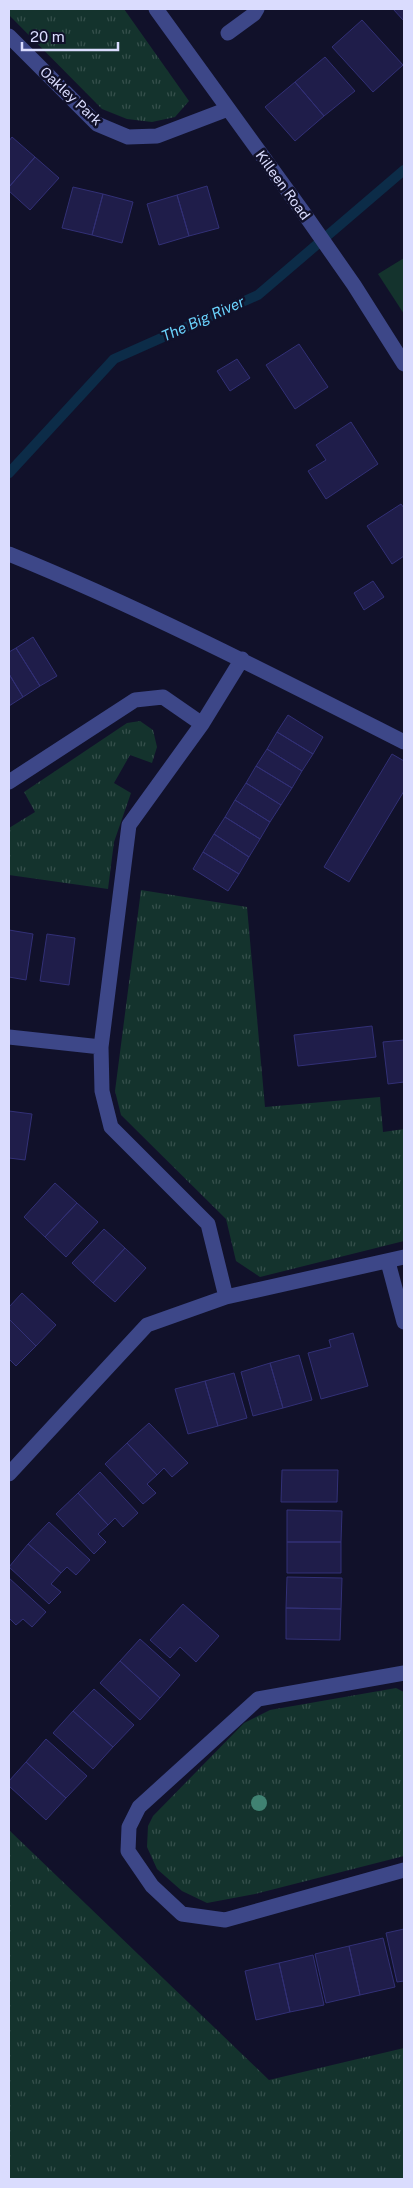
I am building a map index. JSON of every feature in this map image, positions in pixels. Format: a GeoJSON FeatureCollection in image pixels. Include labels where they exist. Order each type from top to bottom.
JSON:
{"type":"FeatureCollection","features":[{"type":"Feature","properties":{"kind":"street","name":"Killeen Road"},"geometry":{"type":"LineString","coordinates":[[156,9],[354,285],[404,364]]}},
{"type":"Feature","properties":{"kind":"street"},"geometry":{"type":"LineString","coordinates":[[228,33],[254,14],[257,9]]}},
{"type":"Feature","properties":{"kind":"street","name":"Oakley Park"},"geometry":{"type":"LineString","coordinates":[[9,36],[96,124],[128,137],[157,136],[228,109]]}},
{"type":"Feature","properties":{"kind":"street"},"geometry":{"type":"LineString","coordinates":[[9,554],[85,585],[242,659],[404,742]]}},
{"type":"Feature","properties":{"kind":"street"},"geometry":{"type":"LineString","coordinates":[[226,1297],[208,1224],[110,1127],[102,1091],[102,1047],[129,825],[202,724],[242,659]]}},
{"type":"Feature","properties":{"kind":"street"},"geometry":{"type":"LineString","coordinates":[[9,782],[135,700],[163,697],[202,724]]}},
{"type":"Feature","properties":{"kind":"street"},"geometry":{"type":"LineString","coordinates":[[9,1037],[102,1047]]}},
{"type":"Feature","properties":{"kind":"street"},"geometry":{"type":"LineString","coordinates":[[9,1474],[147,1325],[226,1297],[404,1257]]}},
{"type":"Feature","properties":{"kind":"street"},"geometry":{"type":"LineString","coordinates":[[388,1262],[404,1322]]}},
{"type":"Feature","properties":{"kind":"street"},"geometry":{"type":"LineString","coordinates":[[404,1673],[258,1699],[139,1807],[129,1827],[128,1851],[152,1886],[182,1914],[225,1920],[404,1870]]}},
{"type":"Feature","properties":{"kind":"green space"},"geometry":{"type":"Polygon","coordinates":[[[9,9],[124,9],[189,101],[175,117],[152,122],[127,119],[102,109],[9,15],[9,9]]]}},
{"type":"Feature","properties":{"kind":"green space"},"geometry":{"type":"Polygon","coordinates":[[[404,258],[404,314],[378,274],[404,258]]]}},
{"type":"Feature","properties":{"kind":"green space"},"geometry":{"type":"Polygon","coordinates":[[[140,721],[153,730],[157,747],[152,763],[130,755],[114,783],[131,793],[114,842],[108,889],[9,875],[9,828],[35,812],[24,792],[127,723],[140,721]]]}},
{"type":"Feature","properties":{"kind":"green space"},"geometry":{"type":"Polygon","coordinates":[[[141,890],[247,907],[265,1107],[380,1097],[383,1132],[404,1129],[404,1241],[260,1277],[236,1261],[226,1219],[121,1115],[115,1091],[141,890]]]}},
{"type":"Feature","properties":{"kind":"green space"},"geometry":{"type":"Polygon","coordinates":[[[396,1688],[404,1692],[404,1856],[255,1894],[207,1903],[182,1891],[157,1869],[147,1847],[148,1826],[153,1816],[244,1723],[270,1710],[396,1688]]]}},
{"type":"Feature","properties":{"kind":"green space"},"geometry":{"type":"Polygon","coordinates":[[[9,1830],[269,2080],[404,2048],[404,2179],[9,2179],[9,1830]]]}},
{"type":"Feature","properties":{"kind":"building"},"geometry":{"type":"Polygon","coordinates":[[[393,9],[404,9],[404,21],[393,9]]]}},
{"type":"Feature","properties":{"kind":"building"},"geometry":{"type":"Polygon","coordinates":[[[362,20],[403,65],[373,92],[332,47],[362,20]]]}},
{"type":"Feature","properties":{"kind":"building"},"geometry":{"type":"Polygon","coordinates":[[[325,57],[355,91],[324,116],[295,82],[325,57]]]}},
{"type":"Feature","properties":{"kind":"building"},"geometry":{"type":"Polygon","coordinates":[[[295,82],[324,116],[295,141],[265,107],[295,82]]]}},
{"type":"Feature","properties":{"kind":"building"},"geometry":{"type":"Polygon","coordinates":[[[12,137],[35,157],[9,187],[9,141],[12,137]]]}},
{"type":"Feature","properties":{"kind":"building"},"geometry":{"type":"Polygon","coordinates":[[[35,157],[59,178],[30,210],[9,191],[9,187],[35,157]]]}},
{"type":"Feature","properties":{"kind":"building"},"geometry":{"type":"Polygon","coordinates":[[[207,186],[219,228],[189,236],[177,195],[207,186]]]}},
{"type":"Feature","properties":{"kind":"building"},"geometry":{"type":"Polygon","coordinates":[[[73,187],[103,194],[92,235],[62,228],[73,187]]]}},
{"type":"Feature","properties":{"kind":"building"},"geometry":{"type":"Polygon","coordinates":[[[103,194],[133,202],[122,243],[92,235],[103,194]]]}},
{"type":"Feature","properties":{"kind":"building"},"geometry":{"type":"Polygon","coordinates":[[[177,195],[189,236],[159,245],[147,204],[177,195]]]}},
{"type":"Feature","properties":{"kind":"building"},"geometry":{"type":"Polygon","coordinates":[[[299,344],[328,387],[295,409],[266,365],[299,344]]]}},
{"type":"Feature","properties":{"kind":"building"},"geometry":{"type":"Polygon","coordinates":[[[237,359],[250,378],[230,391],[217,371],[237,359]]]}},
{"type":"Feature","properties":{"kind":"building"},"geometry":{"type":"Polygon","coordinates":[[[351,422],[378,464],[326,499],[308,471],[326,460],[316,445],[351,422]]]}},
{"type":"Feature","properties":{"kind":"building"},"geometry":{"type":"Polygon","coordinates":[[[401,504],[404,508],[404,556],[392,564],[367,526],[401,504]]]}},
{"type":"Feature","properties":{"kind":"building"},"geometry":{"type":"Polygon","coordinates":[[[373,581],[384,597],[364,610],[354,593],[373,581]]]}},
{"type":"Feature","properties":{"kind":"building"},"geometry":{"type":"Polygon","coordinates":[[[33,637],[57,676],[40,686],[16,648],[33,637]]]}},
{"type":"Feature","properties":{"kind":"building"},"geometry":{"type":"Polygon","coordinates":[[[16,648],[40,686],[23,697],[9,674],[9,652],[16,648]]]}},
{"type":"Feature","properties":{"kind":"building"},"geometry":{"type":"Polygon","coordinates":[[[9,674],[23,697],[9,706],[9,674]]]}},
{"type":"Feature","properties":{"kind":"building"},"geometry":{"type":"Polygon","coordinates":[[[288,715],[323,737],[313,754],[277,732],[288,715]]]}},
{"type":"Feature","properties":{"kind":"building"},"geometry":{"type":"Polygon","coordinates":[[[277,732],[313,754],[302,771],[267,749],[277,732]]]}},
{"type":"Feature","properties":{"kind":"building"},"geometry":{"type":"Polygon","coordinates":[[[267,749],[302,771],[292,788],[256,766],[267,749]]]}},
{"type":"Feature","properties":{"kind":"building"},"geometry":{"type":"Polygon","coordinates":[[[392,754],[404,761],[404,791],[349,882],[324,867],[392,754]]]}},
{"type":"Feature","properties":{"kind":"building"},"geometry":{"type":"Polygon","coordinates":[[[256,766],[292,788],[281,805],[246,783],[256,766]]]}},
{"type":"Feature","properties":{"kind":"building"},"geometry":{"type":"Polygon","coordinates":[[[246,783],[281,805],[270,822],[235,800],[246,783]]]}},
{"type":"Feature","properties":{"kind":"building"},"geometry":{"type":"Polygon","coordinates":[[[235,800],[270,822],[260,839],[225,817],[235,800]]]}},
{"type":"Feature","properties":{"kind":"building"},"geometry":{"type":"Polygon","coordinates":[[[225,817],[260,839],[249,857],[214,834],[225,817]]]}},
{"type":"Feature","properties":{"kind":"building"},"geometry":{"type":"Polygon","coordinates":[[[214,834],[249,857],[239,874],[203,852],[214,834]]]}},
{"type":"Feature","properties":{"kind":"building"},"geometry":{"type":"Polygon","coordinates":[[[203,852],[239,874],[228,891],[193,869],[203,852]]]}},
{"type":"Feature","properties":{"kind":"building"},"geometry":{"type":"Polygon","coordinates":[[[9,930],[33,934],[26,980],[9,977],[9,930]]]}},
{"type":"Feature","properties":{"kind":"building"},"geometry":{"type":"Polygon","coordinates":[[[47,934],[75,938],[69,985],[40,981],[47,934]]]}},
{"type":"Feature","properties":{"kind":"building"},"geometry":{"type":"Polygon","coordinates":[[[372,1026],[376,1057],[298,1066],[294,1035],[372,1026]]]}},
{"type":"Feature","properties":{"kind":"building"},"geometry":{"type":"Polygon","coordinates":[[[404,1040],[404,1082],[388,1084],[383,1042],[404,1040]]]}},
{"type":"Feature","properties":{"kind":"building"},"geometry":{"type":"Polygon","coordinates":[[[9,1111],[32,1114],[25,1160],[9,1158],[9,1111]]]}},
{"type":"Feature","properties":{"kind":"building"},"geometry":{"type":"Polygon","coordinates":[[[55,1183],[77,1203],[45,1237],[24,1217],[55,1183]]]}},
{"type":"Feature","properties":{"kind":"building"},"geometry":{"type":"Polygon","coordinates":[[[77,1203],[98,1222],[66,1257],[45,1237],[77,1203]]]}},
{"type":"Feature","properties":{"kind":"building"},"geometry":{"type":"Polygon","coordinates":[[[104,1229],[125,1248],[93,1283],[72,1263],[104,1229]]]}},
{"type":"Feature","properties":{"kind":"building"},"geometry":{"type":"Polygon","coordinates":[[[125,1248],[146,1268],[115,1302],[93,1283],[125,1248]]]}},
{"type":"Feature","properties":{"kind":"building"},"geometry":{"type":"Polygon","coordinates":[[[22,1293],[56,1325],[36,1346],[9,1319],[9,1307],[22,1293]]]}},
{"type":"Feature","properties":{"kind":"building"},"geometry":{"type":"Polygon","coordinates":[[[9,1319],[36,1346],[16,1366],[9,1359],[9,1319]]]}},
{"type":"Feature","properties":{"kind":"building"},"geometry":{"type":"Polygon","coordinates":[[[353,1333],[368,1386],[321,1399],[308,1353],[331,1347],[329,1340],[353,1333]]]}},
{"type":"Feature","properties":{"kind":"building"},"geometry":{"type":"Polygon","coordinates":[[[299,1355],[312,1400],[283,1408],[270,1363],[299,1355]]]}},
{"type":"Feature","properties":{"kind":"building"},"geometry":{"type":"Polygon","coordinates":[[[270,1363],[283,1408],[253,1416],[241,1372],[270,1363]]]}},
{"type":"Feature","properties":{"kind":"building"},"geometry":{"type":"Polygon","coordinates":[[[234,1373],[247,1418],[218,1426],[205,1381],[234,1373]]]}},
{"type":"Feature","properties":{"kind":"building"},"geometry":{"type":"Polygon","coordinates":[[[205,1381],[218,1426],[188,1434],[175,1389],[205,1381]]]}},
{"type":"Feature","properties":{"kind":"building"},"geometry":{"type":"Polygon","coordinates":[[[149,1423],[188,1463],[172,1477],[164,1468],[157,1475],[127,1443],[149,1423]]]}},
{"type":"Feature","properties":{"kind":"building"},"geometry":{"type":"Polygon","coordinates":[[[127,1443],[157,1475],[147,1484],[156,1493],[143,1504],[105,1464],[127,1443]]]}},
{"type":"Feature","properties":{"kind":"building"},"geometry":{"type":"Polygon","coordinates":[[[282,1470],[338,1470],[337,1502],[281,1502],[282,1470]]]}},
{"type":"Feature","properties":{"kind":"building"},"geometry":{"type":"Polygon","coordinates":[[[100,1472],[138,1513],[123,1527],[115,1518],[108,1525],[78,1493],[100,1472]]]}},
{"type":"Feature","properties":{"kind":"building"},"geometry":{"type":"Polygon","coordinates":[[[78,1493],[108,1525],[98,1534],[106,1542],[94,1554],[56,1514],[78,1493]]]}},
{"type":"Feature","properties":{"kind":"building"},"geometry":{"type":"Polygon","coordinates":[[[287,1510],[342,1511],[341,1542],[287,1542],[287,1510]]]}},
{"type":"Feature","properties":{"kind":"building"},"geometry":{"type":"Polygon","coordinates":[[[49,1522],[90,1560],[76,1575],[67,1567],[61,1573],[28,1544],[49,1522]]]}},
{"type":"Feature","properties":{"kind":"building"},"geometry":{"type":"Polygon","coordinates":[[[287,1542],[341,1542],[341,1573],[287,1573],[287,1542]]]}},
{"type":"Feature","properties":{"kind":"building"},"geometry":{"type":"Polygon","coordinates":[[[28,1544],[61,1573],[51,1584],[61,1592],[49,1604],[9,1567],[28,1544]]]}},
{"type":"Feature","properties":{"kind":"building"},"geometry":{"type":"Polygon","coordinates":[[[287,1577],[342,1578],[341,1609],[286,1608],[287,1577]]]}},
{"type":"Feature","properties":{"kind":"building"},"geometry":{"type":"Polygon","coordinates":[[[9,1578],[46,1612],[32,1627],[23,1619],[16,1625],[9,1618],[9,1578]]]}},
{"type":"Feature","properties":{"kind":"building"},"geometry":{"type":"Polygon","coordinates":[[[183,1604],[219,1636],[196,1662],[180,1647],[170,1658],[150,1640],[183,1604]]]}},
{"type":"Feature","properties":{"kind":"building"},"geometry":{"type":"Polygon","coordinates":[[[286,1608],[341,1609],[340,1640],[286,1639],[286,1608]]]}},
{"type":"Feature","properties":{"kind":"building"},"geometry":{"type":"Polygon","coordinates":[[[140,1639],[180,1675],[160,1698],[120,1661],[140,1639]]]}},
{"type":"Feature","properties":{"kind":"building"},"geometry":{"type":"Polygon","coordinates":[[[120,1661],[160,1698],[140,1720],[100,1683],[120,1661]]]}},
{"type":"Feature","properties":{"kind":"building"},"geometry":{"type":"Polygon","coordinates":[[[94,1689],[134,1725],[113,1747],[73,1711],[94,1689]]]}},
{"type":"Feature","properties":{"kind":"building"},"geometry":{"type":"Polygon","coordinates":[[[73,1711],[113,1747],[93,1769],[53,1733],[73,1711]]]}},
{"type":"Feature","properties":{"kind":"building"},"geometry":{"type":"Polygon","coordinates":[[[46,1739],[87,1776],[66,1798],[26,1762],[46,1739]]]}},
{"type":"Feature","properties":{"kind":"building"},"geometry":{"type":"Polygon","coordinates":[[[26,1762],[66,1798],[46,1820],[9,1786],[9,1781],[26,1762]]]}},
{"type":"Feature","properties":{"kind":"building"},"geometry":{"type":"Polygon","coordinates":[[[404,1929],[404,1981],[397,1982],[386,1933],[404,1929]]]}},
{"type":"Feature","properties":{"kind":"building"},"geometry":{"type":"Polygon","coordinates":[[[383,1938],[395,1987],[360,1995],[349,1946],[383,1938]]]}},
{"type":"Feature","properties":{"kind":"building"},"geometry":{"type":"Polygon","coordinates":[[[349,1946],[360,1995],[326,2003],[315,1954],[349,1946]]]}},
{"type":"Feature","properties":{"kind":"building"},"geometry":{"type":"Polygon","coordinates":[[[313,1955],[324,2005],[290,2012],[279,1963],[313,1955]]]}},
{"type":"Feature","properties":{"kind":"building"},"geometry":{"type":"Polygon","coordinates":[[[279,1963],[290,2012],[256,2020],[245,1971],[279,1963]]]}},
{"type":"Feature","properties":{"kind":"waterway","name":"The Big River"},"geometry":{"type":"LineString","coordinates":[[9,473],[114,359],[258,295],[404,170]]}}]}
